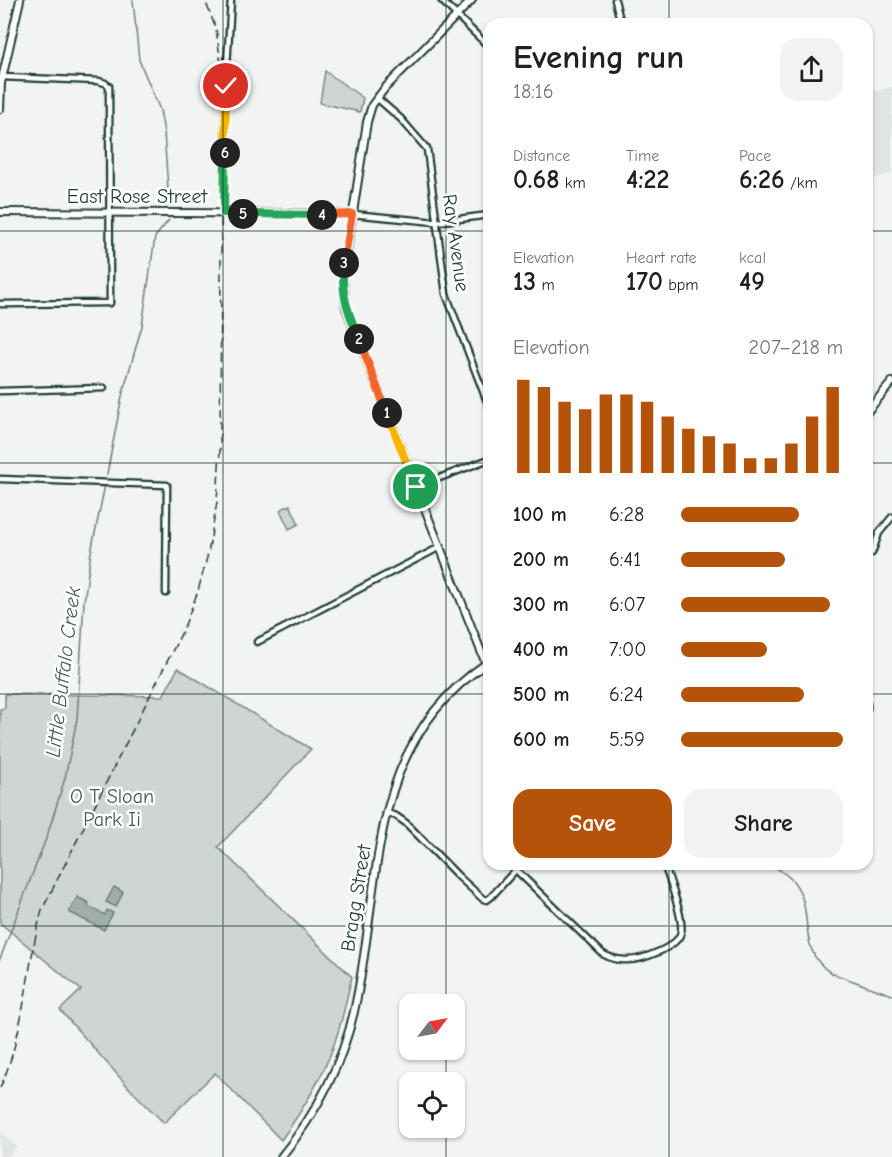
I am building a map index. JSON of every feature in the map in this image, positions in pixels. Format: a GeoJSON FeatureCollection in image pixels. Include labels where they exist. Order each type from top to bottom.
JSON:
{"type":"FeatureCollection","features":[{"type":"Feature","properties":{"kind":"street"},"geometry":{"type":"LineString","coordinates":[[0,109],[2,77],[20,0]]}},
{"type":"Feature","properties":{"kind":"street"},"geometry":{"type":"LineString","coordinates":[[224,213],[225,99],[231,0]]}},
{"type":"Feature","properties":{"kind":"street"},"geometry":{"type":"LineString","coordinates":[[441,0],[483,41]]}},
{"type":"Feature","properties":{"kind":"street"},"geometry":{"type":"LineString","coordinates":[[472,0],[372,105],[367,122],[342,277],[344,299],[483,653]]}},
{"type":"Feature","properties":{"kind":"street"},"geometry":{"type":"LineString","coordinates":[[615,0],[620,18]]}},
{"type":"Feature","properties":{"kind":"street"},"geometry":{"type":"LineString","coordinates":[[0,304],[110,303],[111,91],[108,85],[99,81],[2,77]]}},
{"type":"Feature","properties":{"kind":"street","name":"Ray Avenue"},"geometry":{"type":"LineString","coordinates":[[377,98],[401,119],[427,149],[446,294],[483,391]]}},
{"type":"Feature","properties":{"kind":"street","name":"East Rose Street"},"geometry":{"type":"LineString","coordinates":[[0,212],[361,214],[436,222],[483,216]]}},
{"type":"Feature","properties":{"kind":"street"},"geometry":{"type":"LineString","coordinates":[[873,405],[892,382]]}},
{"type":"Feature","properties":{"kind":"street"},"geometry":{"type":"LineString","coordinates":[[0,391],[104,388]]}},
{"type":"Feature","properties":{"kind":"street"},"geometry":{"type":"LineString","coordinates":[[416,487],[483,461]]}},
{"type":"Feature","properties":{"kind":"street"},"geometry":{"type":"LineString","coordinates":[[0,479],[167,485],[166,593]]}},
{"type":"Feature","properties":{"kind":"street"},"geometry":{"type":"LineString","coordinates":[[873,550],[879,533],[892,517]]}},
{"type":"Feature","properties":{"kind":"street"},"geometry":{"type":"LineString","coordinates":[[257,642],[440,547]]}},
{"type":"Feature","properties":{"kind":"street","name":"Bragg Street"},"geometry":{"type":"LineString","coordinates":[[281,1157],[318,1105],[345,1043],[359,989],[386,813],[395,781],[406,755],[427,720],[453,690],[483,666]]}},
{"type":"Feature","properties":{"kind":"street"},"geometry":{"type":"LineString","coordinates":[[386,813],[406,822],[480,897],[487,900],[492,897],[516,870],[603,954],[614,960],[627,961],[642,958],[667,948],[676,941],[681,933],[679,912],[666,870]]}},
{"type":"Feature","properties":{"kind":"shaded area"},"geometry":{"type":"Polygon","coordinates":[[[892,87],[892,174],[873,179],[873,92],[892,87]]]}},
{"type":"Feature","properties":{"kind":"shaded area"},"geometry":{"type":"Polygon","coordinates":[[[114,887],[123,892],[116,907],[106,902],[114,887]]]}},
{"type":"Feature","properties":{"kind":"shaded area"},"geometry":{"type":"Polygon","coordinates":[[[77,897],[105,915],[107,910],[113,913],[104,930],[69,912],[77,897]]]}},
{"type":"Feature","properties":{"kind":"shaded area"},"geometry":{"type":"Polygon","coordinates":[[[0,1132],[17,1147],[8,1157],[0,1157],[0,1132]]]}},
{"type":"Feature","properties":{"kind":"green space"},"geometry":{"type":"Polygon","coordinates":[[[325,71],[363,98],[360,112],[320,103],[325,71]]]}},
{"type":"Feature","properties":{"kind":"green space"},"geometry":{"type":"Polygon","coordinates":[[[290,505],[299,524],[289,529],[280,510],[290,505]]]}},
{"type":"Feature","properties":{"kind":"green space","name":"O T Sloan Park Ii"},"geometry":{"type":"Polygon","coordinates":[[[178,668],[311,749],[218,847],[352,977],[328,1061],[307,1102],[281,1140],[215,1073],[164,1123],[131,1090],[60,1010],[81,990],[0,923],[0,709],[5,708],[5,694],[163,696],[178,668]]]}},
{"type":"Feature","properties":{"kind":"waterway","name":"Little Buffalo Creek"},"geometry":{"type":"LineString","coordinates":[[133,0],[139,60],[160,110],[164,132],[169,204]]}},
{"type":"Feature","properties":{"kind":"waterway","name":"Little Buffalo Creek"},"geometry":{"type":"LineString","coordinates":[[107,474],[122,396],[142,326],[155,237],[169,220]]}},
{"type":"Feature","properties":{"kind":"waterway","name":"Little Buffalo Creek"},"geometry":{"type":"LineString","coordinates":[[0,959],[47,836],[65,778],[77,719],[84,602],[91,552],[105,485]]}},
{"type":"Feature","properties":{"kind":"waterway"},"geometry":{"type":"LineString","coordinates":[[779,870],[791,878],[800,892],[809,941],[820,963],[831,973],[892,995]]}},
{"type":"Feature","properties":{"kind":"railway"},"geometry":{"type":"LineString","coordinates":[[0,1088],[15,1045],[42,910],[183,630],[198,591],[208,554],[217,502],[220,450],[222,70],[216,29],[205,0]]}},
{"type":"Feature","properties":{"kind":"route"},"geometry":{"type":"LineString","coordinates":[[226,86],[224,213],[337,216],[352,214],[342,277],[346,308],[416,487]]}}]}
